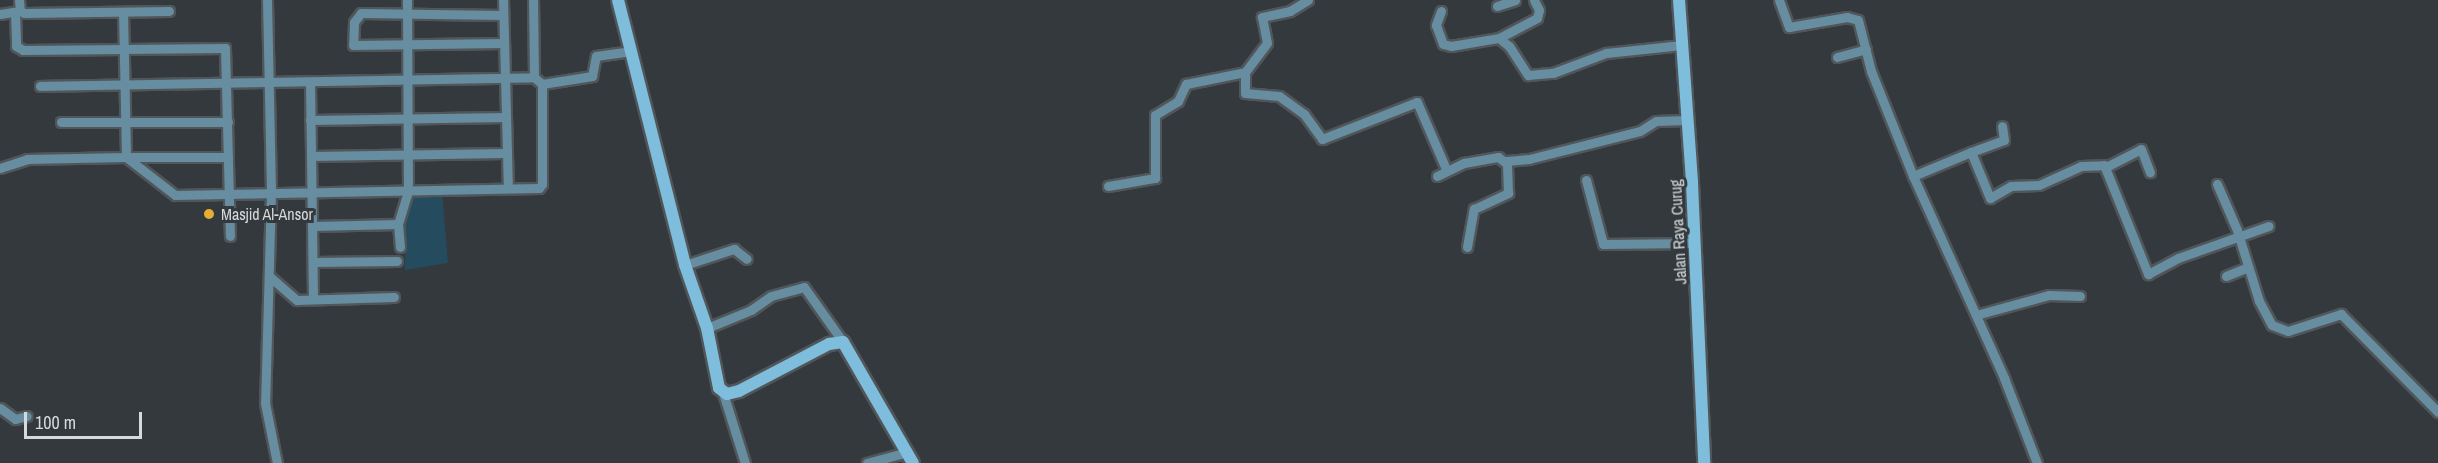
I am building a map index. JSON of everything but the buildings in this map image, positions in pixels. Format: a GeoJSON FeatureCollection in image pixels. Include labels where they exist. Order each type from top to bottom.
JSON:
{"type":"FeatureCollection","features":[{"type":"Feature","properties":{"kind":"street"},"geometry":{"type":"LineString","coordinates":[[19,0],[16,46],[20,49],[223,46],[227,52],[227,192],[230,236]]}},
{"type":"Feature","properties":{"kind":"street"},"geometry":{"type":"LineString","coordinates":[[267,0],[271,192],[265,403],[277,463]]}},
{"type":"Feature","properties":{"kind":"street"},"geometry":{"type":"LineString","coordinates":[[400,247],[398,224],[408,190],[407,0]]}},
{"type":"Feature","properties":{"kind":"street"},"geometry":{"type":"LineString","coordinates":[[503,0],[508,188]]}},
{"type":"Feature","properties":{"kind":"street"},"geometry":{"type":"LineString","coordinates":[[123,12],[123,121],[126,157],[175,195],[227,192],[537,188],[542,184],[533,0]]}},
{"type":"Feature","properties":{"kind":"street"},"geometry":{"type":"LineString","coordinates":[[618,0],[685,265],[707,328],[717,384],[723,393],[744,463]]}},
{"type":"Feature","properties":{"kind":"street"},"geometry":{"type":"LineString","coordinates":[[1308,0],[1290,11],[1262,17],[1267,43],[1245,72],[1245,93],[1279,96],[1304,114],[1322,139],[1417,102],[1446,169]]}},
{"type":"Feature","properties":{"kind":"street"},"geometry":{"type":"LineString","coordinates":[[1497,6],[1515,0]]}},
{"type":"Feature","properties":{"kind":"street"},"geometry":{"type":"LineString","coordinates":[[1441,11],[1436,25],[1445,45],[1499,38],[1537,18],[1539,10],[1534,0]]}},
{"type":"Feature","properties":{"kind":"street","name":"Jalan Raya Curug"},"geometry":{"type":"LineString","coordinates":[[1679,0],[1695,243],[1704,463]]}},
{"type":"Feature","properties":{"kind":"street"},"geometry":{"type":"LineString","coordinates":[[1779,0],[1785,22],[1791,27],[1853,17],[1866,49],[1871,71],[1913,176],[1976,315],[2037,463]]}},
{"type":"Feature","properties":{"kind":"street"},"geometry":{"type":"LineString","coordinates":[[0,14],[17,11],[169,11]]}},
{"type":"Feature","properties":{"kind":"street"},"geometry":{"type":"LineString","coordinates":[[503,15],[357,15],[353,45],[504,43]]}},
{"type":"Feature","properties":{"kind":"street"},"geometry":{"type":"LineString","coordinates":[[1499,38],[1509,46],[1522,71],[1532,75],[1553,73],[1606,53],[1682,45]]}},
{"type":"Feature","properties":{"kind":"street"},"geometry":{"type":"LineString","coordinates":[[1837,57],[1866,49]]}},
{"type":"Feature","properties":{"kind":"street"},"geometry":{"type":"LineString","coordinates":[[40,86],[228,85],[409,78],[538,80],[592,76],[596,56],[630,51]]}},
{"type":"Feature","properties":{"kind":"street"},"geometry":{"type":"LineString","coordinates":[[1108,186],[1155,178],[1155,115],[1178,101],[1186,84],[1245,72]]}},
{"type":"Feature","properties":{"kind":"street"},"geometry":{"type":"LineString","coordinates":[[310,82],[313,299]]}},
{"type":"Feature","properties":{"kind":"street"},"geometry":{"type":"LineString","coordinates":[[310,120],[506,117]]}},
{"type":"Feature","properties":{"kind":"street"},"geometry":{"type":"LineString","coordinates":[[1437,176],[1446,169],[1498,157],[1505,162],[1636,132],[1656,121],[1686,120]]}},
{"type":"Feature","properties":{"kind":"street"},"geometry":{"type":"LineString","coordinates":[[61,123],[228,122]]}},
{"type":"Feature","properties":{"kind":"street"},"geometry":{"type":"LineString","coordinates":[[1913,176],[2004,140],[2001,126]]}},
{"type":"Feature","properties":{"kind":"street"},"geometry":{"type":"LineString","coordinates":[[1971,152],[1990,198],[2006,187],[2039,185],[2081,166],[2098,164],[2106,167],[2141,149],[2150,172]]}},
{"type":"Feature","properties":{"kind":"street"},"geometry":{"type":"LineString","coordinates":[[311,156],[507,153]]}},
{"type":"Feature","properties":{"kind":"street"},"geometry":{"type":"LineString","coordinates":[[0,168],[27,159],[228,157]]}},
{"type":"Feature","properties":{"kind":"street"},"geometry":{"type":"LineString","coordinates":[[1467,247],[1474,209],[1508,193],[1505,162]]}},
{"type":"Feature","properties":{"kind":"street"},"geometry":{"type":"LineString","coordinates":[[2106,167],[2147,273],[2186,255],[2239,240],[2269,226]]}},
{"type":"Feature","properties":{"kind":"street"},"geometry":{"type":"LineString","coordinates":[[1586,180],[1603,244],[1695,243]]}},
{"type":"Feature","properties":{"kind":"street"},"geometry":{"type":"LineString","coordinates":[[2217,184],[2262,309],[2276,329],[2288,331],[2341,314],[2438,412]]}},
{"type":"Feature","properties":{"kind":"street"},"geometry":{"type":"LineString","coordinates":[[313,226],[398,224]]}},
{"type":"Feature","properties":{"kind":"street"},"geometry":{"type":"LineString","coordinates":[[685,265],[734,249],[747,259]]}},
{"type":"Feature","properties":{"kind":"street"},"geometry":{"type":"LineString","coordinates":[[314,262],[397,261]]}},
{"type":"Feature","properties":{"kind":"street"},"geometry":{"type":"LineString","coordinates":[[2226,276],[2248,267]]}},
{"type":"Feature","properties":{"kind":"street"},"geometry":{"type":"LineString","coordinates":[[269,276],[293,298],[394,297]]}},
{"type":"Feature","properties":{"kind":"street"},"geometry":{"type":"LineString","coordinates":[[707,328],[751,310],[771,296],[804,287],[843,342],[911,458],[867,463]]}},
{"type":"Feature","properties":{"kind":"street"},"geometry":{"type":"LineString","coordinates":[[1976,315],[2049,295],[2080,296]]}},
{"type":"Feature","properties":{"kind":"street"},"geometry":{"type":"LineString","coordinates":[[723,393],[750,387],[829,344],[843,342]]}},
{"type":"Feature","properties":{"kind":"street"},"geometry":{"type":"LineString","coordinates":[[0,408],[15,419],[27,416]]}},
{"type":"Feature","properties":{"kind":"shaded area"},"geometry":{"type":"Polygon","coordinates":[[[405,192],[442,192],[448,263],[405,270],[405,192]]]}},
{"type":"Feature","properties":{"kind":"place","name":"Masjid Al-Ansor"},"geometry":{"type":"Point","coordinates":[209,214]}}]}
